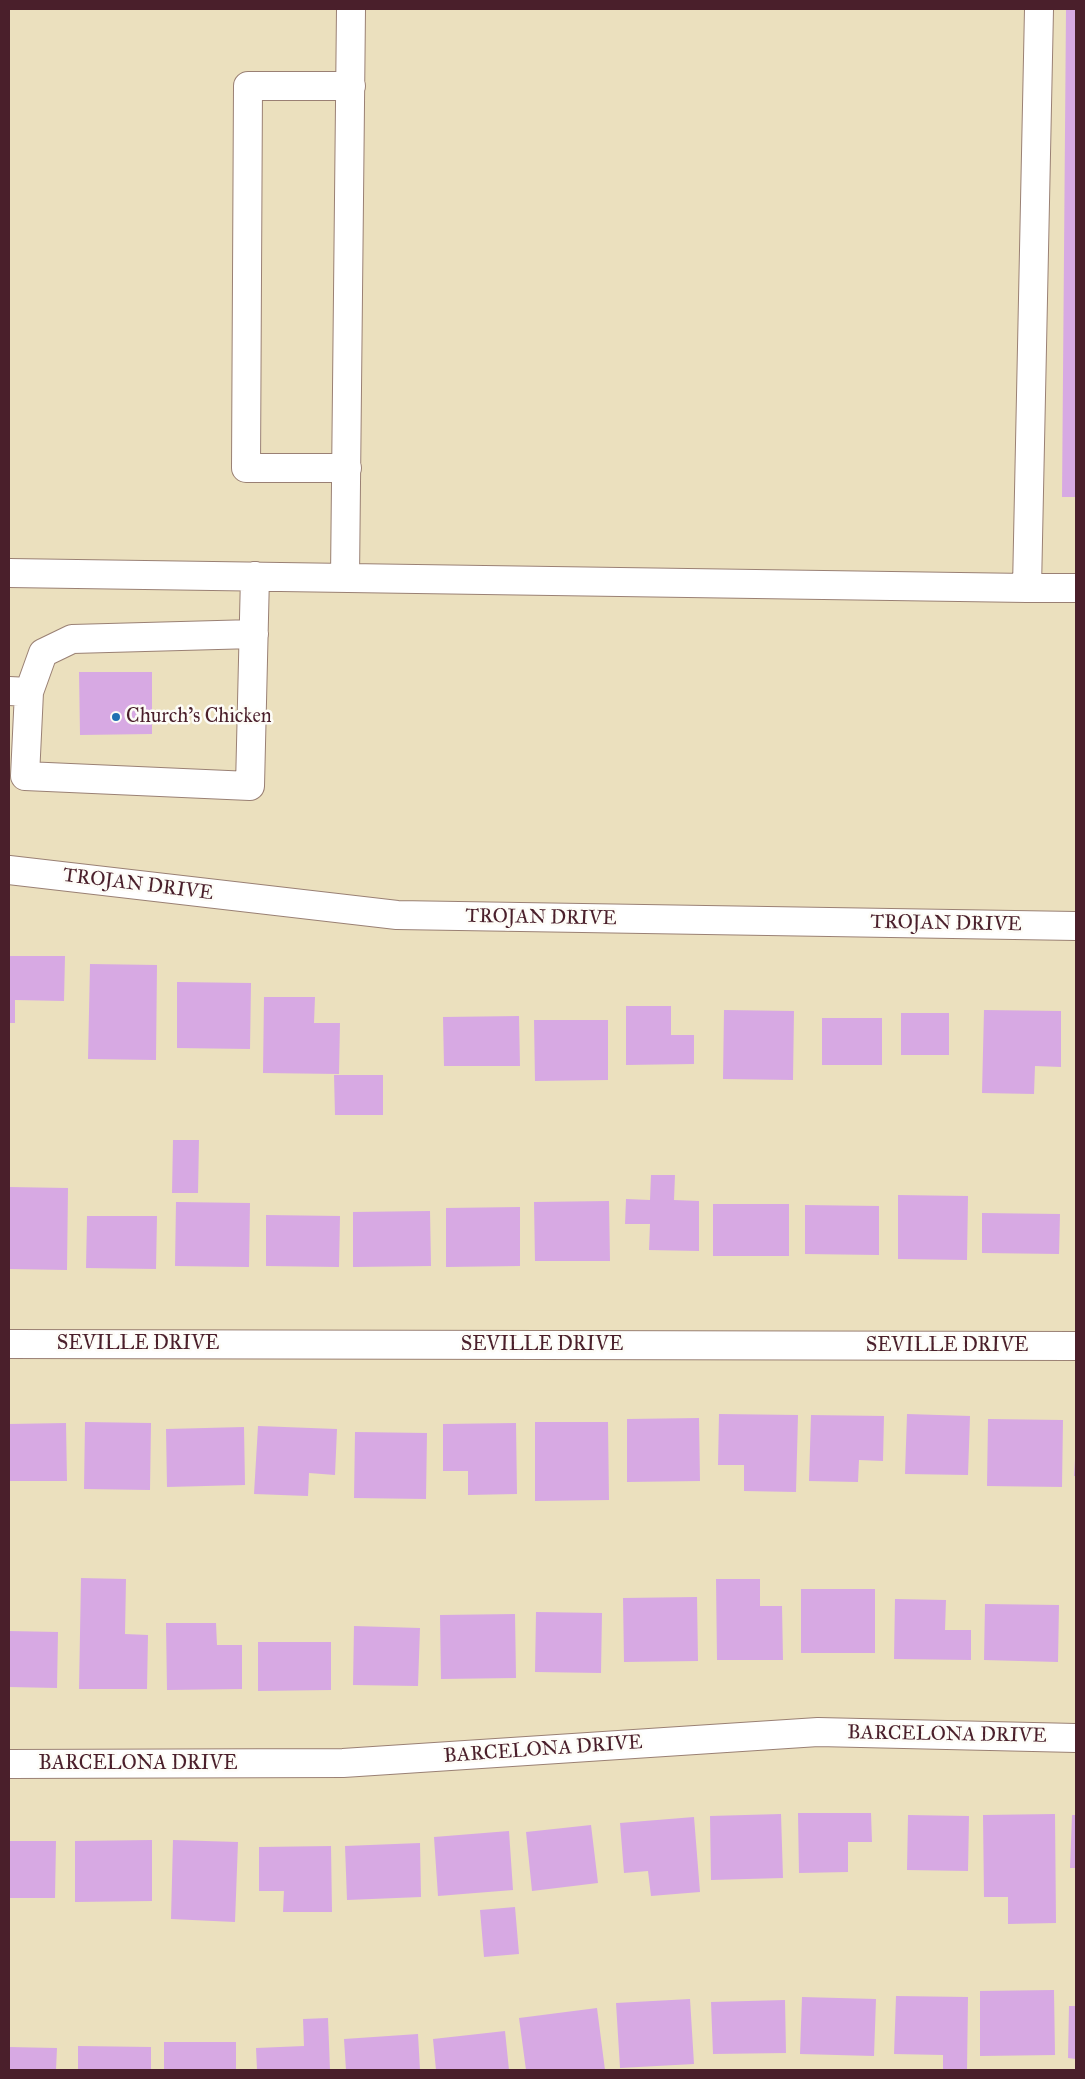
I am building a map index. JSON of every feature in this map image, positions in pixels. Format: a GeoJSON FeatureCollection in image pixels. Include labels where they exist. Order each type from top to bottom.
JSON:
{"type":"FeatureCollection","features":[{"type":"Feature","properties":{"kind":"street"},"geometry":{"type":"LineString","coordinates":[[345,578],[352,9]]}},
{"type":"Feature","properties":{"kind":"street"},"geometry":{"type":"LineString","coordinates":[[1027,588],[1039,9]]}},
{"type":"Feature","properties":{"kind":"street"},"geometry":{"type":"LineString","coordinates":[[347,468],[246,468],[248,86],[351,86]]}},
{"type":"Feature","properties":{"kind":"street"},"geometry":{"type":"LineString","coordinates":[[9,573],[1076,588]]}},
{"type":"Feature","properties":{"kind":"street"},"geometry":{"type":"LineString","coordinates":[[254,634],[72,639],[43,653],[19,691],[25,776],[250,786],[254,634],[255,576]]}},
{"type":"Feature","properties":{"kind":"street","name":"TROJAN DRIVE"},"geometry":{"type":"LineString","coordinates":[[9,870],[397,915],[1076,926]]}},
{"type":"Feature","properties":{"kind":"street","name":"SEVILLE DRIVE"},"geometry":{"type":"LineString","coordinates":[[9,1344],[1076,1346]]}},
{"type":"Feature","properties":{"kind":"street","name":"BARCELONA DRIVE"},"geometry":{"type":"LineString","coordinates":[[9,1764],[343,1763],[818,1732],[1076,1738]]}},
{"type":"Feature","properties":{"kind":"building"},"geometry":{"type":"Polygon","coordinates":[[[1066,9],[1076,9],[1076,497],[1062,497],[1066,9]]]}},
{"type":"Feature","properties":{"kind":"building"},"geometry":{"type":"Polygon","coordinates":[[[79,672],[152,672],[152,734],[80,735],[79,672]]]}},
{"type":"Feature","properties":{"kind":"building"},"geometry":{"type":"Polygon","coordinates":[[[9,956],[65,956],[64,1001],[15,1000],[15,1023],[9,1023],[9,956]]]}},
{"type":"Feature","properties":{"kind":"building"},"geometry":{"type":"Polygon","coordinates":[[[90,964],[157,965],[156,1060],[88,1059],[90,964]]]}},
{"type":"Feature","properties":{"kind":"building"},"geometry":{"type":"Polygon","coordinates":[[[177,982],[251,983],[250,1049],[177,1048],[177,982]]]}},
{"type":"Feature","properties":{"kind":"building"},"geometry":{"type":"Polygon","coordinates":[[[264,997],[315,997],[314,1023],[340,1023],[339,1074],[263,1073],[264,997]]]}},
{"type":"Feature","properties":{"kind":"building"},"geometry":{"type":"Polygon","coordinates":[[[626,1006],[671,1006],[671,1035],[694,1035],[694,1064],[626,1065],[626,1006]]]}},
{"type":"Feature","properties":{"kind":"building"},"geometry":{"type":"Polygon","coordinates":[[[724,1010],[794,1011],[793,1080],[723,1079],[724,1010]]]}},
{"type":"Feature","properties":{"kind":"building"},"geometry":{"type":"Polygon","coordinates":[[[984,1010],[1061,1011],[1061,1067],[1035,1066],[1034,1094],[982,1093],[984,1010]]]}},
{"type":"Feature","properties":{"kind":"building"},"geometry":{"type":"Polygon","coordinates":[[[901,1013],[949,1013],[949,1055],[901,1055],[901,1013]]]}},
{"type":"Feature","properties":{"kind":"building"},"geometry":{"type":"Polygon","coordinates":[[[519,1016],[520,1066],[444,1066],[443,1017],[519,1016]]]}},
{"type":"Feature","properties":{"kind":"building"},"geometry":{"type":"Polygon","coordinates":[[[822,1018],[882,1018],[882,1065],[822,1065],[822,1018]]]}},
{"type":"Feature","properties":{"kind":"building"},"geometry":{"type":"Polygon","coordinates":[[[534,1020],[608,1020],[608,1080],[535,1081],[534,1020]]]}},
{"type":"Feature","properties":{"kind":"building"},"geometry":{"type":"Polygon","coordinates":[[[334,1075],[383,1075],[383,1115],[335,1115],[334,1075]]]}},
{"type":"Feature","properties":{"kind":"building"},"geometry":{"type":"Polygon","coordinates":[[[173,1140],[199,1140],[198,1193],[172,1193],[173,1140]]]}},
{"type":"Feature","properties":{"kind":"building"},"geometry":{"type":"Polygon","coordinates":[[[651,1175],[675,1175],[674,1200],[699,1201],[699,1251],[649,1250],[650,1224],[625,1224],[626,1199],[650,1200],[651,1175]]]}},
{"type":"Feature","properties":{"kind":"building"},"geometry":{"type":"Polygon","coordinates":[[[9,1187],[68,1188],[67,1270],[9,1269],[9,1187]]]}},
{"type":"Feature","properties":{"kind":"building"},"geometry":{"type":"Polygon","coordinates":[[[898,1195],[968,1196],[967,1260],[898,1259],[898,1195]]]}},
{"type":"Feature","properties":{"kind":"building"},"geometry":{"type":"Polygon","coordinates":[[[609,1201],[610,1261],[535,1261],[534,1202],[609,1201]]]}},
{"type":"Feature","properties":{"kind":"building"},"geometry":{"type":"Polygon","coordinates":[[[176,1202],[250,1203],[249,1267],[175,1266],[176,1202]]]}},
{"type":"Feature","properties":{"kind":"building"},"geometry":{"type":"Polygon","coordinates":[[[713,1204],[789,1204],[789,1256],[713,1256],[713,1204]]]}},
{"type":"Feature","properties":{"kind":"building"},"geometry":{"type":"Polygon","coordinates":[[[805,1205],[879,1206],[879,1255],[805,1254],[805,1205]]]}},
{"type":"Feature","properties":{"kind":"building"},"geometry":{"type":"Polygon","coordinates":[[[520,1207],[520,1266],[446,1267],[446,1208],[520,1207]]]}},
{"type":"Feature","properties":{"kind":"building"},"geometry":{"type":"Polygon","coordinates":[[[430,1211],[431,1266],[353,1267],[353,1212],[430,1211]]]}},
{"type":"Feature","properties":{"kind":"building"},"geometry":{"type":"Polygon","coordinates":[[[982,1213],[1060,1214],[1059,1254],[982,1253],[982,1213]]]}},
{"type":"Feature","properties":{"kind":"building"},"geometry":{"type":"Polygon","coordinates":[[[266,1215],[340,1216],[339,1267],[266,1266],[266,1215]]]}},
{"type":"Feature","properties":{"kind":"building"},"geometry":{"type":"Polygon","coordinates":[[[87,1216],[157,1216],[156,1269],[86,1268],[87,1216]]]}},
{"type":"Feature","properties":{"kind":"building"},"geometry":{"type":"Polygon","coordinates":[[[719,1414],[798,1415],[796,1492],[744,1491],[744,1465],[718,1465],[719,1414]]]}},
{"type":"Feature","properties":{"kind":"building"},"geometry":{"type":"Polygon","coordinates":[[[907,1414],[970,1416],[968,1475],[905,1474],[907,1414]]]}},
{"type":"Feature","properties":{"kind":"building"},"geometry":{"type":"Polygon","coordinates":[[[811,1415],[884,1416],[883,1461],[859,1460],[858,1482],[809,1481],[811,1415]]]}},
{"type":"Feature","properties":{"kind":"building"},"geometry":{"type":"Polygon","coordinates":[[[699,1418],[700,1481],[627,1482],[627,1419],[699,1418]]]}},
{"type":"Feature","properties":{"kind":"building"},"geometry":{"type":"Polygon","coordinates":[[[988,1419],[1063,1420],[1062,1487],[987,1486],[988,1419]]]}},
{"type":"Feature","properties":{"kind":"building"},"geometry":{"type":"Polygon","coordinates":[[[85,1422],[151,1423],[150,1490],[84,1489],[85,1422]]]}},
{"type":"Feature","properties":{"kind":"building"},"geometry":{"type":"Polygon","coordinates":[[[535,1422],[608,1422],[609,1500],[535,1501],[535,1422]]]}},
{"type":"Feature","properties":{"kind":"building"},"geometry":{"type":"Polygon","coordinates":[[[66,1423],[67,1481],[9,1481],[9,1424],[66,1423]]]}},
{"type":"Feature","properties":{"kind":"building"},"geometry":{"type":"Polygon","coordinates":[[[516,1423],[517,1494],[468,1495],[468,1471],[443,1471],[443,1424],[516,1423]]]}},
{"type":"Feature","properties":{"kind":"building"},"geometry":{"type":"Polygon","coordinates":[[[258,1426],[337,1429],[335,1475],[309,1473],[308,1496],[254,1494],[258,1426]]]}},
{"type":"Feature","properties":{"kind":"building"},"geometry":{"type":"Polygon","coordinates":[[[244,1427],[245,1485],[167,1487],[166,1429],[244,1427]]]}},
{"type":"Feature","properties":{"kind":"building"},"geometry":{"type":"Polygon","coordinates":[[[355,1432],[427,1433],[426,1499],[354,1498],[355,1432]]]}},
{"type":"Feature","properties":{"kind":"building"},"geometry":{"type":"Polygon","coordinates":[[[1075,1459],[1076,1476],[1074,1476],[1075,1459]]]}},
{"type":"Feature","properties":{"kind":"building"},"geometry":{"type":"Polygon","coordinates":[[[81,1578],[126,1579],[125,1634],[148,1635],[147,1689],[79,1689],[81,1578]]]}},
{"type":"Feature","properties":{"kind":"building"},"geometry":{"type":"Polygon","coordinates":[[[716,1579],[760,1579],[760,1606],[782,1606],[783,1660],[717,1660],[716,1579]]]}},
{"type":"Feature","properties":{"kind":"building"},"geometry":{"type":"Polygon","coordinates":[[[801,1589],[875,1589],[875,1653],[801,1653],[801,1589]]]}},
{"type":"Feature","properties":{"kind":"building"},"geometry":{"type":"Polygon","coordinates":[[[697,1597],[698,1661],[624,1662],[623,1598],[697,1597]]]}},
{"type":"Feature","properties":{"kind":"building"},"geometry":{"type":"Polygon","coordinates":[[[895,1599],[946,1600],[945,1630],[971,1630],[971,1660],[894,1659],[895,1599]]]}},
{"type":"Feature","properties":{"kind":"building"},"geometry":{"type":"Polygon","coordinates":[[[985,1604],[1059,1605],[1058,1662],[984,1660],[985,1604]]]}},
{"type":"Feature","properties":{"kind":"building"},"geometry":{"type":"Polygon","coordinates":[[[536,1612],[602,1613],[601,1673],[535,1672],[536,1612]]]}},
{"type":"Feature","properties":{"kind":"building"},"geometry":{"type":"Polygon","coordinates":[[[515,1614],[516,1678],[441,1679],[440,1615],[515,1614]]]}},
{"type":"Feature","properties":{"kind":"building"},"geometry":{"type":"Polygon","coordinates":[[[166,1623],[216,1623],[217,1645],[242,1645],[242,1689],[167,1690],[166,1623]]]}},
{"type":"Feature","properties":{"kind":"building"},"geometry":{"type":"Polygon","coordinates":[[[354,1626],[420,1628],[418,1686],[353,1685],[354,1626]]]}},
{"type":"Feature","properties":{"kind":"building"},"geometry":{"type":"Polygon","coordinates":[[[9,1631],[58,1632],[57,1688],[9,1687],[9,1631]]]}},
{"type":"Feature","properties":{"kind":"building"},"geometry":{"type":"Polygon","coordinates":[[[258,1642],[331,1642],[331,1690],[258,1691],[258,1642]]]}},
{"type":"Feature","properties":{"kind":"building"},"geometry":{"type":"Polygon","coordinates":[[[798,1813],[871,1813],[872,1842],[848,1842],[848,1872],[799,1873],[798,1813]]]}},
{"type":"Feature","properties":{"kind":"building"},"geometry":{"type":"Polygon","coordinates":[[[781,1814],[783,1878],[711,1880],[710,1816],[781,1814]]]}},
{"type":"Feature","properties":{"kind":"building"},"geometry":{"type":"Polygon","coordinates":[[[1055,1814],[1056,1923],[1008,1924],[1008,1897],[984,1897],[983,1815],[1055,1814]]]}},
{"type":"Feature","properties":{"kind":"building"},"geometry":{"type":"Polygon","coordinates":[[[908,1815],[969,1816],[968,1871],[907,1870],[908,1815]]]}},
{"type":"Feature","properties":{"kind":"building"},"geometry":{"type":"Polygon","coordinates":[[[1072,1815],[1076,1815],[1076,1868],[1070,1868],[1072,1815]]]}},
{"type":"Feature","properties":{"kind":"building"},"geometry":{"type":"Polygon","coordinates":[[[694,1817],[700,1892],[651,1896],[648,1871],[624,1873],[620,1823],[694,1817]]]}},
{"type":"Feature","properties":{"kind":"building"},"geometry":{"type":"Polygon","coordinates":[[[591,1825],[598,1883],[532,1891],[526,1832],[591,1825]]]}},
{"type":"Feature","properties":{"kind":"building"},"geometry":{"type":"Polygon","coordinates":[[[509,1831],[513,1890],[438,1896],[434,1837],[509,1831]]]}},
{"type":"Feature","properties":{"kind":"building"},"geometry":{"type":"Polygon","coordinates":[[[152,1840],[152,1901],[75,1902],[75,1841],[152,1840]]]}},
{"type":"Feature","properties":{"kind":"building"},"geometry":{"type":"Polygon","coordinates":[[[173,1840],[238,1842],[235,1922],[171,1919],[173,1840]]]}},
{"type":"Feature","properties":{"kind":"building"},"geometry":{"type":"Polygon","coordinates":[[[9,1841],[56,1841],[55,1898],[9,1898],[9,1841]]]}},
{"type":"Feature","properties":{"kind":"building"},"geometry":{"type":"Polygon","coordinates":[[[420,1843],[421,1897],[347,1900],[345,1846],[420,1843]]]}},
{"type":"Feature","properties":{"kind":"building"},"geometry":{"type":"Polygon","coordinates":[[[331,1846],[332,1912],[283,1912],[284,1891],[259,1891],[259,1847],[331,1846]]]}},
{"type":"Feature","properties":{"kind":"building"},"geometry":{"type":"Polygon","coordinates":[[[515,1907],[519,1954],[484,1957],[480,1910],[515,1907]]]}},
{"type":"Feature","properties":{"kind":"building"},"geometry":{"type":"Polygon","coordinates":[[[1054,1990],[1055,2055],[980,2056],[980,1991],[1054,1990]]]}},
{"type":"Feature","properties":{"kind":"building"},"geometry":{"type":"Polygon","coordinates":[[[896,1996],[968,1997],[967,2070],[943,2070],[943,2055],[894,2054],[896,1996]]]}},
{"type":"Feature","properties":{"kind":"building"},"geometry":{"type":"Polygon","coordinates":[[[802,1997],[876,1999],[874,2056],[800,2054],[802,1997]]]}},
{"type":"Feature","properties":{"kind":"building"},"geometry":{"type":"Polygon","coordinates":[[[690,1999],[694,2064],[620,2068],[616,2003],[690,1999]]]}},
{"type":"Feature","properties":{"kind":"building"},"geometry":{"type":"Polygon","coordinates":[[[785,2000],[786,2053],[713,2054],[711,2002],[785,2000]]]}},
{"type":"Feature","properties":{"kind":"building"},"geometry":{"type":"Polygon","coordinates":[[[1069,2006],[1076,2006],[1076,2059],[1068,2058],[1069,2006]]]}},
{"type":"Feature","properties":{"kind":"building"},"geometry":{"type":"Polygon","coordinates":[[[597,2008],[605,2070],[526,2070],[519,2018],[597,2008]]]}},
{"type":"Feature","properties":{"kind":"building"},"geometry":{"type":"Polygon","coordinates":[[[328,2018],[330,2070],[257,2070],[256,2048],[304,2046],[303,2019],[328,2018]]]}},
{"type":"Feature","properties":{"kind":"building"},"geometry":{"type":"Polygon","coordinates":[[[505,2031],[509,2070],[436,2070],[433,2039],[505,2031]]]}},
{"type":"Feature","properties":{"kind":"building"},"geometry":{"type":"Polygon","coordinates":[[[418,2034],[420,2070],[346,2070],[344,2039],[418,2034]]]}},
{"type":"Feature","properties":{"kind":"building"},"geometry":{"type":"Polygon","coordinates":[[[164,2042],[236,2042],[236,2070],[164,2070],[164,2042]]]}},
{"type":"Feature","properties":{"kind":"building"},"geometry":{"type":"Polygon","coordinates":[[[78,2046],[151,2047],[151,2070],[78,2070],[78,2046]]]}},
{"type":"Feature","properties":{"kind":"building"},"geometry":{"type":"Polygon","coordinates":[[[9,2047],[57,2048],[56,2070],[9,2070],[9,2047]]]}},
{"type":"Feature","properties":{"kind":"place","name":"Church's Chicken"},"geometry":{"type":"Point","coordinates":[116,717]}}]}
